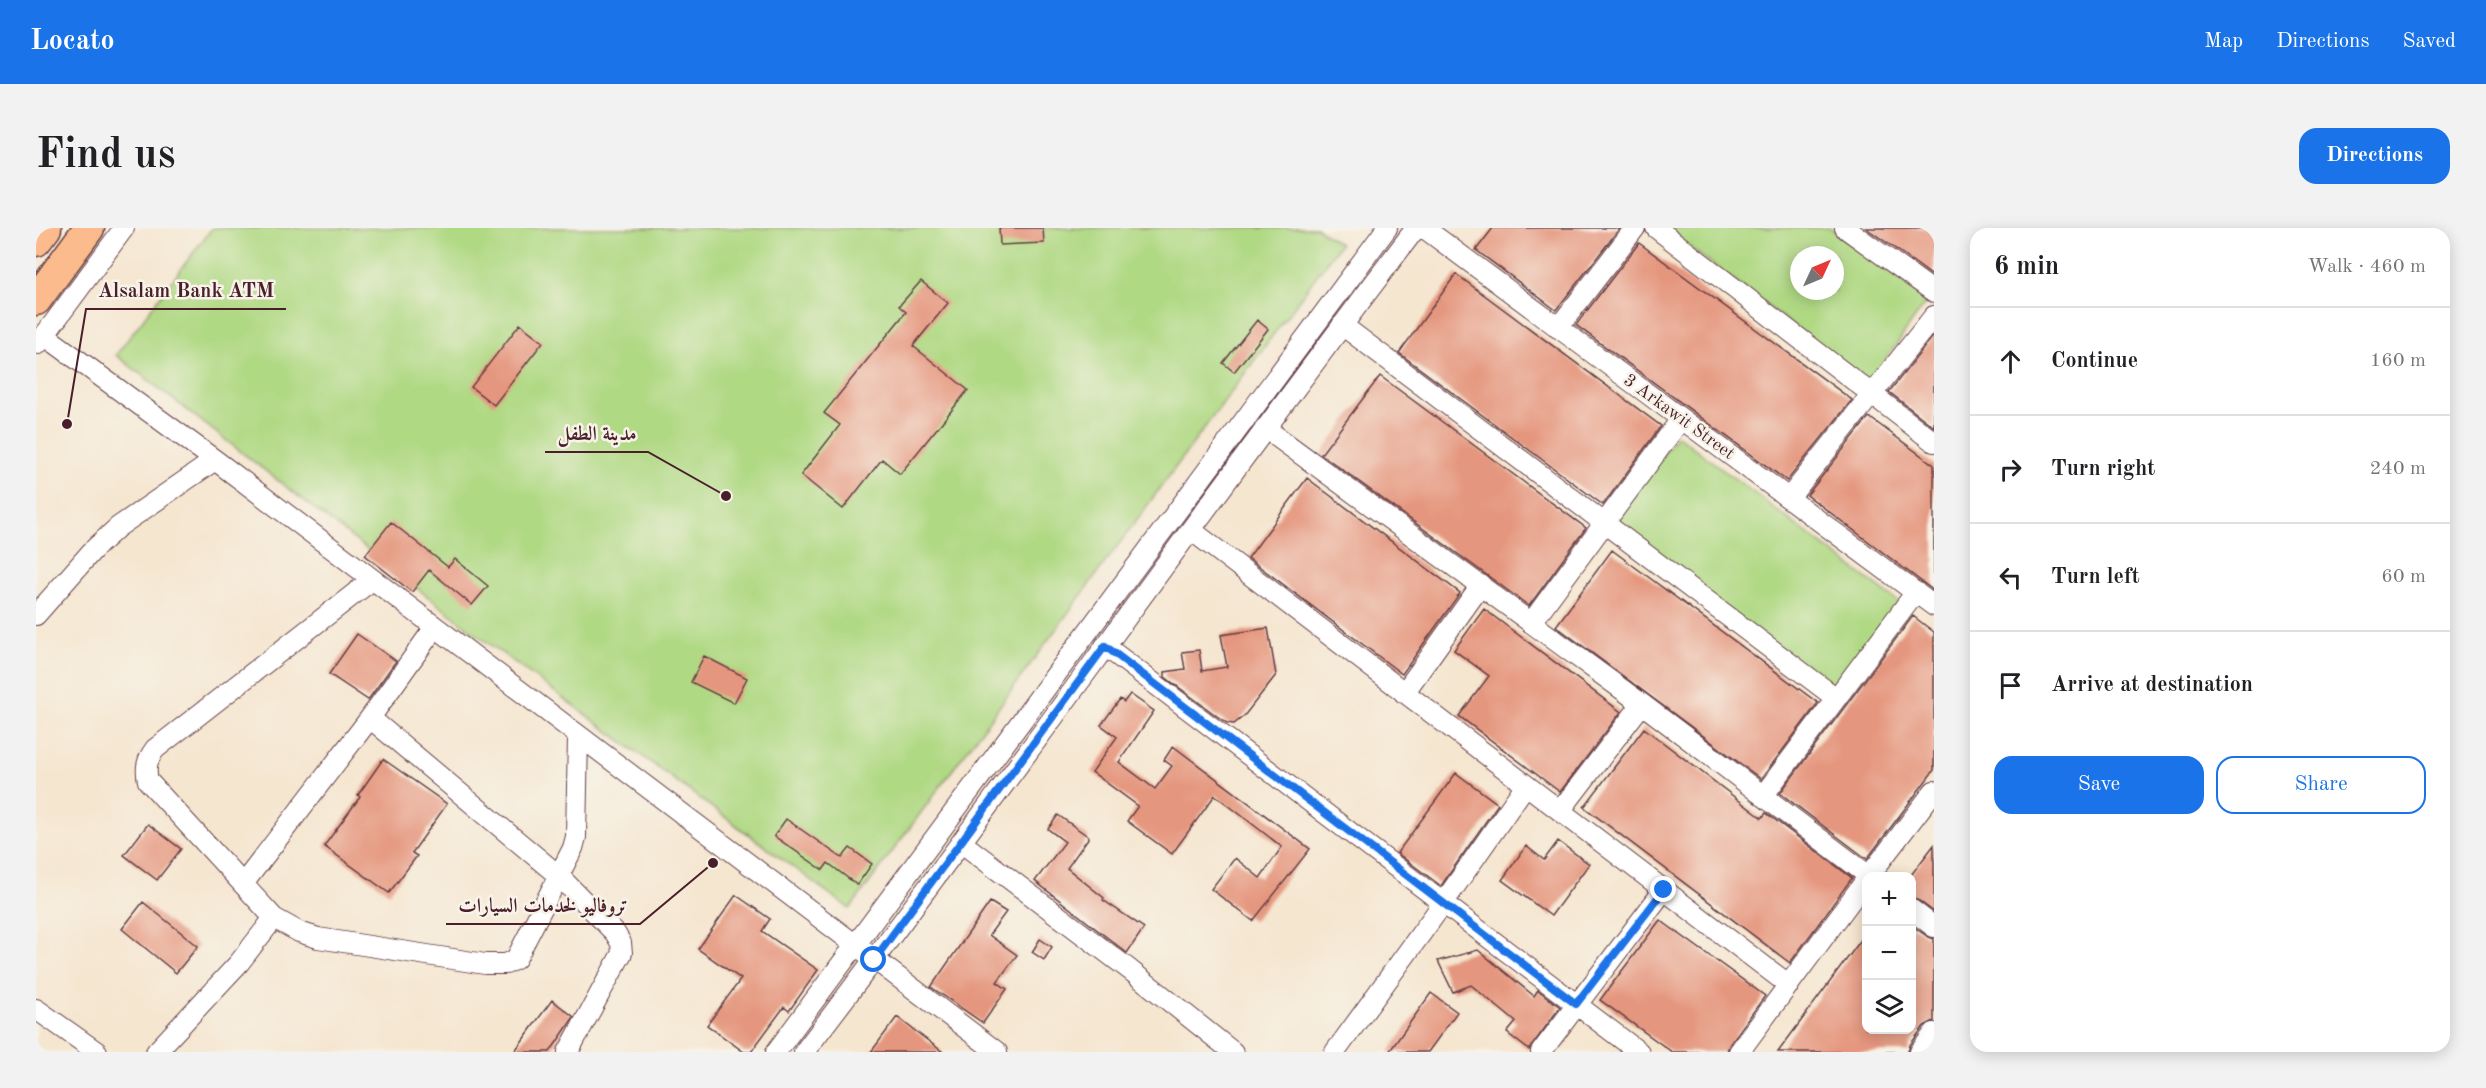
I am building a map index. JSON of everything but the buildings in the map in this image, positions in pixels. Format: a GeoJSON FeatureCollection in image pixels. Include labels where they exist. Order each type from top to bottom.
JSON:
{"type":"FeatureCollection","features":[{"type":"Feature","properties":{"kind":"highway"},"geometry":{"type":"LineString","coordinates":[[36,241],[46,228]]}},
{"type":"Feature","properties":{"kind":"highway"},"geometry":{"type":"LineString","coordinates":[[36,300],[89,228]]}},
{"type":"Feature","properties":{"kind":"street"},"geometry":{"type":"LineString","coordinates":[[124,228],[40,341],[215,460],[996,1052]]}},
{"type":"Feature","properties":{"kind":"street"},"geometry":{"type":"LineString","coordinates":[[776,1052],[1387,228]]}},
{"type":"Feature","properties":{"kind":"street"},"geometry":{"type":"LineString","coordinates":[[804,1052],[962,843],[1265,428],[1416,228]]}},
{"type":"Feature","properties":{"kind":"street","name":"3 Arkawit Street"},"geometry":{"type":"LineString","coordinates":[[1424,228],[1934,606]]}},
{"type":"Feature","properties":{"kind":"street"},"geometry":{"type":"LineString","coordinates":[[1558,328],[1635,228]]}},
{"type":"Feature","properties":{"kind":"street"},"geometry":{"type":"LineString","coordinates":[[1656,228],[1934,442]]}},
{"type":"Feature","properties":{"kind":"street"},"geometry":{"type":"LineString","coordinates":[[1845,228],[1934,292]]}},
{"type":"Feature","properties":{"kind":"street"},"geometry":{"type":"LineString","coordinates":[[1789,498],[1934,315]]}},
{"type":"Feature","properties":{"kind":"street"},"geometry":{"type":"LineString","coordinates":[[1342,325],[1836,698]]}},
{"type":"Feature","properties":{"kind":"street"},"geometry":{"type":"LineString","coordinates":[[1531,623],[1681,420]]}},
{"type":"Feature","properties":{"kind":"street"},"geometry":{"type":"LineString","coordinates":[[1265,428],[1642,704],[1864,872]]}},
{"type":"Feature","properties":{"kind":"street"},"geometry":{"type":"LineString","coordinates":[[36,615],[93,550],[118,527],[215,460]]}},
{"type":"Feature","properties":{"kind":"street"},"geometry":{"type":"LineString","coordinates":[[1191,530],[1789,985]]}},
{"type":"Feature","properties":{"kind":"street"},"geometry":{"type":"LineString","coordinates":[[372,580],[154,749],[147,759],[145,769],[148,781],[274,918],[299,932],[318,938],[485,964],[506,964],[516,958],[559,876],[576,837],[578,736]]}},
{"type":"Feature","properties":{"kind":"street"},"geometry":{"type":"LineString","coordinates":[[1404,693],[1481,585]]}},
{"type":"Feature","properties":{"kind":"street"},"geometry":{"type":"LineString","coordinates":[[1763,796],[1916,592]]}},
{"type":"Feature","properties":{"kind":"street"},"geometry":{"type":"LineString","coordinates":[[243,884],[370,718],[435,627]]}},
{"type":"Feature","properties":{"kind":"street"},"geometry":{"type":"LineString","coordinates":[[1105,646],[1639,1052]]}},
{"type":"Feature","properties":{"kind":"street"},"geometry":{"type":"LineString","coordinates":[[1560,811],[1642,704]]}},
{"type":"Feature","properties":{"kind":"street"},"geometry":{"type":"LineString","coordinates":[[370,718],[559,876],[615,933],[621,943],[622,952],[568,1052]]}},
{"type":"Feature","properties":{"kind":"street"},"geometry":{"type":"LineString","coordinates":[[1335,1052],[1525,786]]}},
{"type":"Feature","properties":{"kind":"street"},"geometry":{"type":"LineString","coordinates":[[1872,872],[1934,790]]}},
{"type":"Feature","properties":{"kind":"street"},"geometry":{"type":"LineString","coordinates":[[962,843],[1130,970],[1233,1052]]}},
{"type":"Feature","properties":{"kind":"street"},"geometry":{"type":"LineString","coordinates":[[1739,1052],[1862,885]]}},
{"type":"Feature","properties":{"kind":"street"},"geometry":{"type":"LineString","coordinates":[[1541,1052],[1664,890]]}},
{"type":"Feature","properties":{"kind":"street"},"geometry":{"type":"LineString","coordinates":[[1916,914],[1934,927]]}},
{"type":"Feature","properties":{"kind":"street"},"geometry":{"type":"LineString","coordinates":[[156,1052],[239,963],[274,918]]}},
{"type":"Feature","properties":{"kind":"street"},"geometry":{"type":"LineString","coordinates":[[36,1009],[97,1052]]}},
{"type":"Feature","properties":{"kind":"street"},"geometry":{"type":"LineString","coordinates":[[1920,1052],[1934,1033]]}},
{"type":"Feature","properties":{"kind":"green space"},"geometry":{"type":"Polygon","coordinates":[[[212,228],[1317,228],[1340,244],[850,909],[480,637],[116,355],[212,228]]]}},
{"type":"Feature","properties":{"kind":"green space"},"geometry":{"type":"Polygon","coordinates":[[[1664,228],[1830,228],[1928,300],[1869,383],[1664,228]]]}},
{"type":"Feature","properties":{"kind":"green space"},"geometry":{"type":"Polygon","coordinates":[[[1677,435],[1902,605],[1836,692],[1612,524],[1677,435]]]}},
{"type":"Feature","properties":{"kind":"place","name":"Alsalam Bank ATM"},"geometry":{"type":"Point","coordinates":[67,424]}},
{"type":"Feature","properties":{"kind":"place","name":"مدينة الطفل"},"geometry":{"type":"Point","coordinates":[726,496]}},
{"type":"Feature","properties":{"kind":"place","name":"تروفاليو لخدمات السيارات"},"geometry":{"type":"Point","coordinates":[713,863]}},
{"type":"Feature","properties":{"kind":"route"},"geometry":{"type":"LineString","coordinates":[[874,960],[1105,646],[1576,1004],[1664,890]]}}]}
